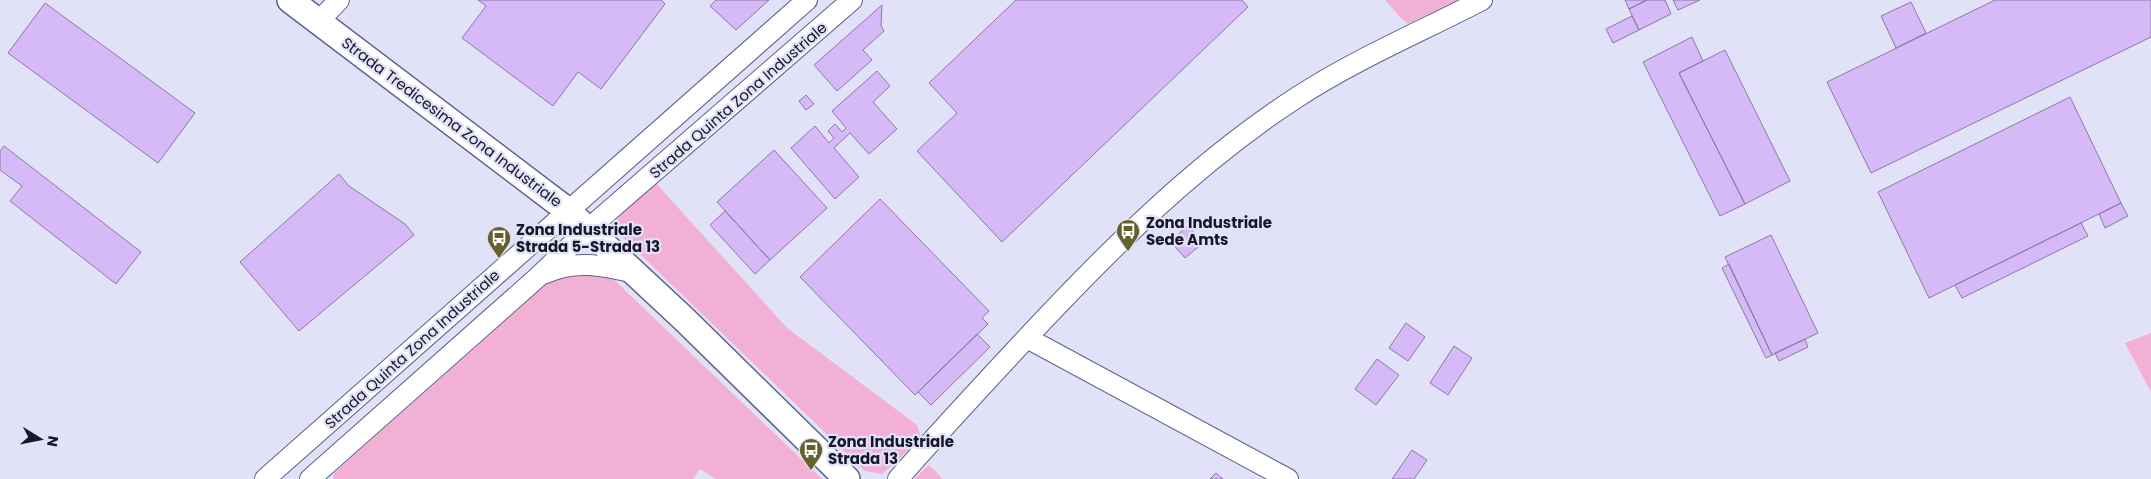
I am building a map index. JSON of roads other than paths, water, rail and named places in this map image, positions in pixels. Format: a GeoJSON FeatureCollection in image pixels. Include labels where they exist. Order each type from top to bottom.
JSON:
{"type":"FeatureCollection","features":[{"type":"Feature","properties":{"kind":"main road","name":"Strada Tredicesima Zona Industriale"},"geometry":{"type":"LineString","coordinates":[[290,0],[567,210],[635,273],[847,479]]}},
{"type":"Feature","properties":{"kind":"street"},"geometry":{"type":"LineString","coordinates":[[319,21],[339,0]]}},
{"type":"Feature","properties":{"kind":"street","name":"Strada Quinta Zona Industriale"},"geometry":{"type":"LineString","coordinates":[[265,479],[567,210],[807,0]]}},
{"type":"Feature","properties":{"kind":"street","name":"Strada Quinta Zona Industriale"},"geometry":{"type":"LineString","coordinates":[[310,479],[538,277],[588,229],[852,0]]}},
{"type":"Feature","properties":{"kind":"street"},"geometry":{"type":"LineString","coordinates":[[898,479],[1068,294],[1161,204],[1231,144],[1339,72],[1482,0]]}},
{"type":"Feature","properties":{"kind":"street"},"geometry":{"type":"LineString","coordinates":[[538,277],[573,264],[604,266],[635,273]]}},
{"type":"Feature","properties":{"kind":"street"},"geometry":{"type":"LineString","coordinates":[[1027,338],[1288,479]]}},
{"type":"Feature","properties":{"kind":"place","name":"Zona Industriale Sede Amts"},"geometry":{"type":"Point","coordinates":[1128,252]}},
{"type":"Feature","properties":{"kind":"place","name":"Zona Industriale Strada 5-Strada 13"},"geometry":{"type":"Point","coordinates":[499,259]}},
{"type":"Feature","properties":{"kind":"place","name":"Zona Industriale Strada 13"},"geometry":{"type":"Point","coordinates":[811,471]}}]}
